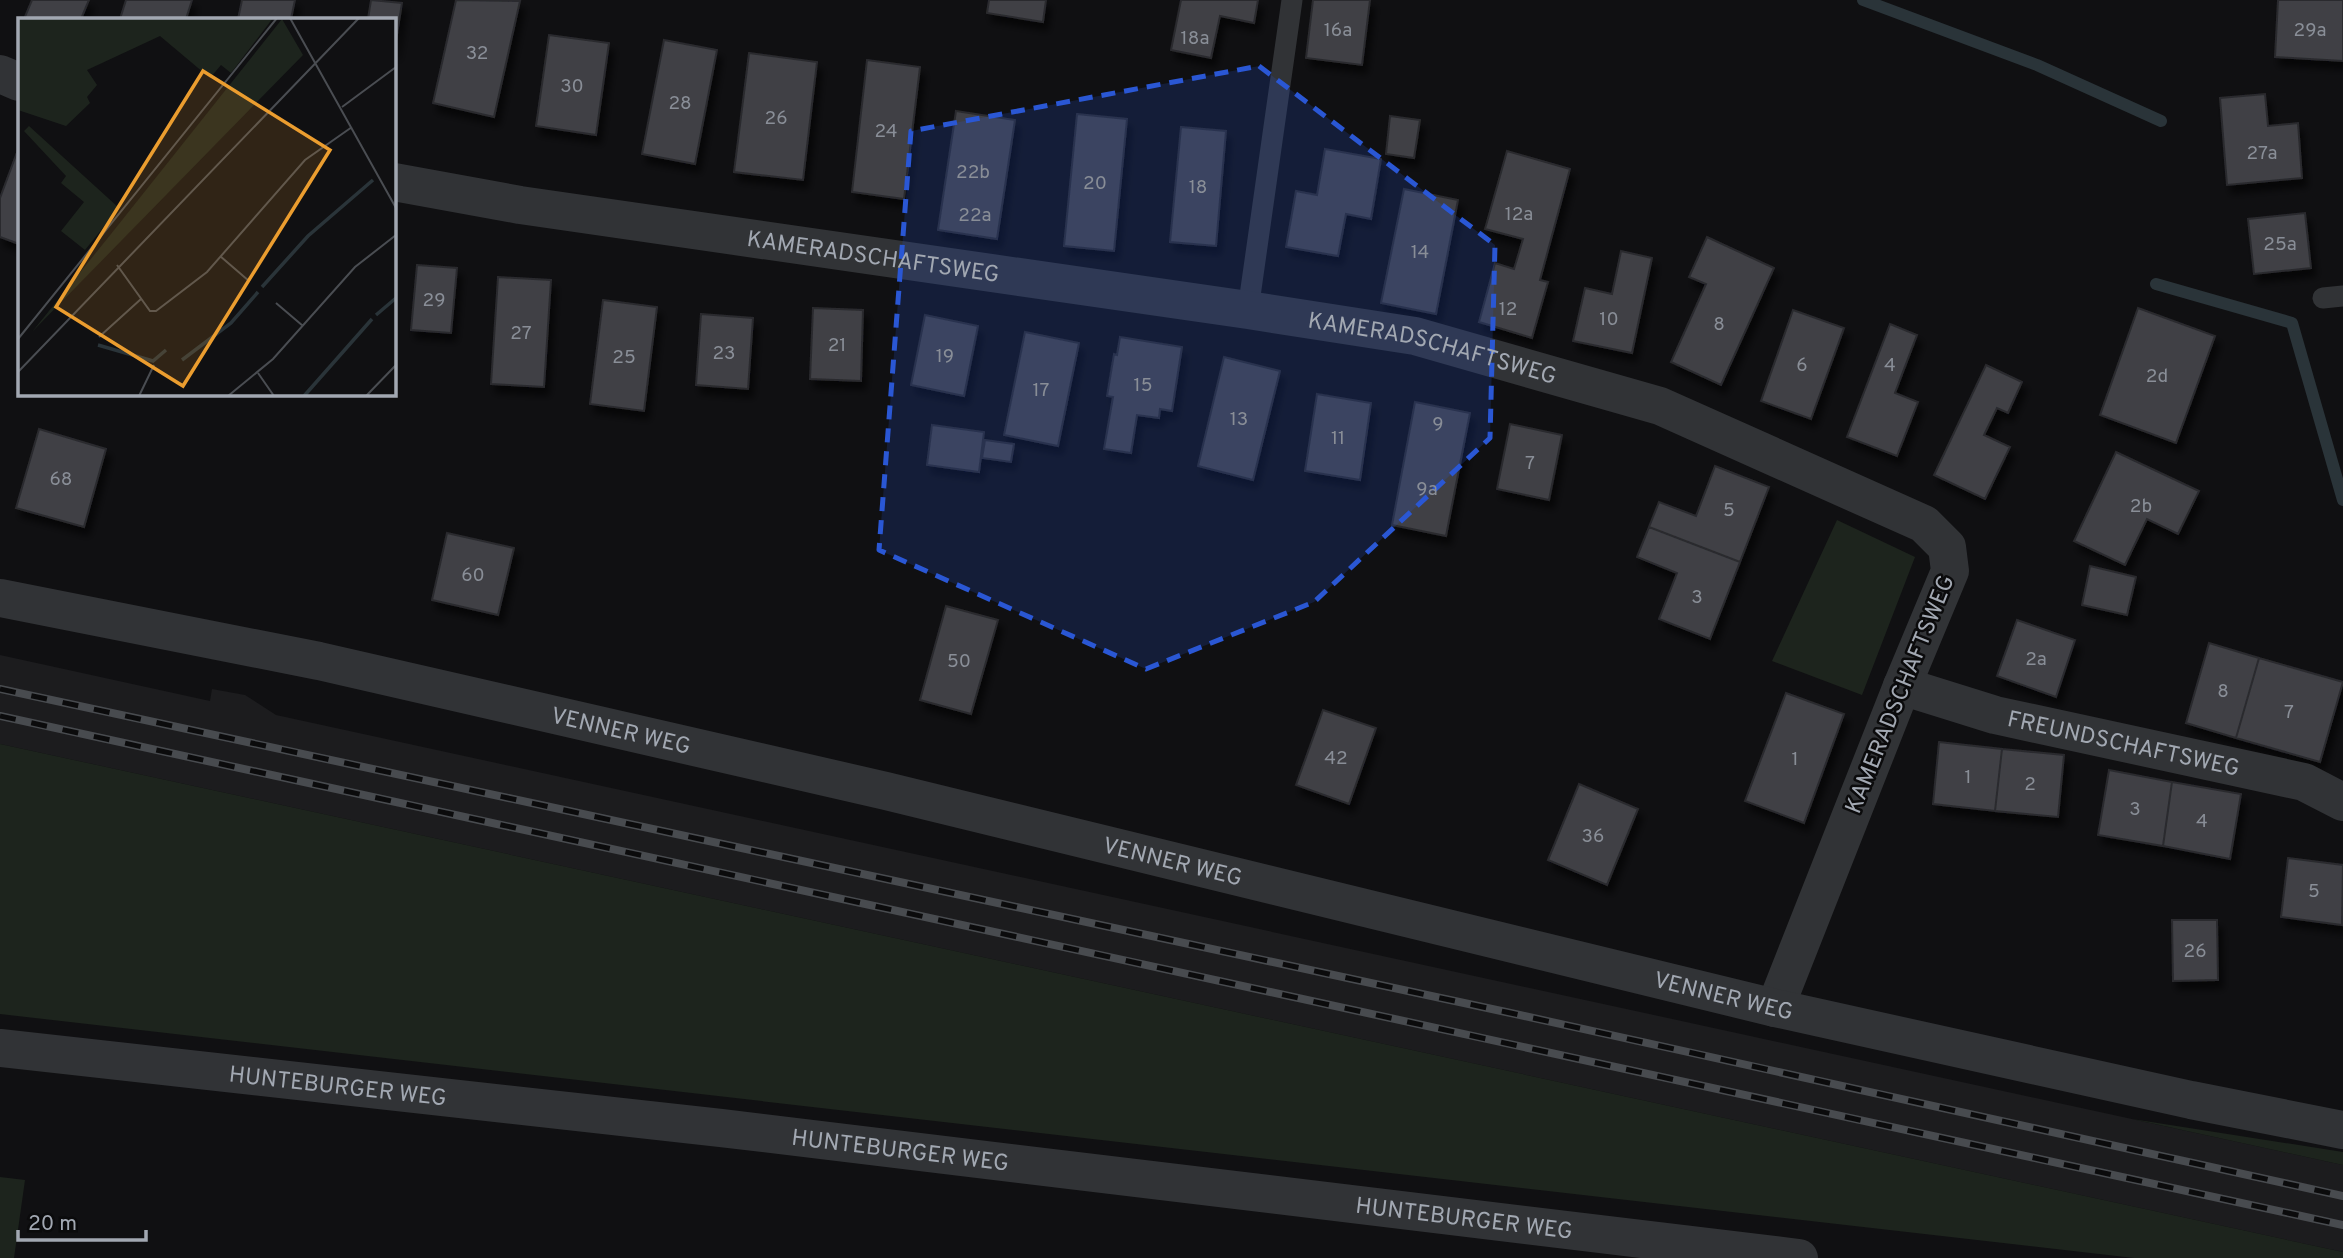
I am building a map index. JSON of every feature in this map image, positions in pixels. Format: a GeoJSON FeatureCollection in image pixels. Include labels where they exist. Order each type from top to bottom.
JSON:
{"type":"FeatureCollection","features":[{"type":"Feature","properties":{"kind":"street"},"geometry":{"type":"LineString","coordinates":[[0,74],[18,82]]}},
{"type":"Feature","properties":{"kind":"street","name":"KAMERADSCHAFTSWEG"},"geometry":{"type":"LineString","coordinates":[[396,182],[520,205],[1415,336],[1660,406],[1924,524],[1947,547],[1950,571],[1775,1008]]}},
{"type":"Feature","properties":{"kind":"street","name":"VENNER WEG"},"geometry":{"type":"LineString","coordinates":[[0,598],[319,661],[886,790],[1775,1008],[2191,1100],[2343,1130]]}},
{"type":"Feature","properties":{"kind":"street","name":"FREUNDSCHAFTSWEG"},"geometry":{"type":"LineString","coordinates":[[1902,687],[1996,715],[2304,782],[2343,802]]}},
{"type":"Feature","properties":{"kind":"street","name":"HUNTEBURGER WEG"},"geometry":{"type":"LineString","coordinates":[[0,1048],[721,1128],[1799,1258]]}},
{"type":"Feature","properties":{"kind":"lane"},"geometry":{"type":"LineString","coordinates":[[1248,310],[1292,0]]}},
{"type":"Feature","properties":{"kind":"highlighted area"},"geometry":{"type":"Polygon","coordinates":[[[1259,66],[1495,245],[1490,438],[1314,602],[1146,669],[879,550],[911,131],[1259,66]]]}},
{"type":"Feature","properties":{"kind":"shaded area"},"geometry":{"type":"Polygon","coordinates":[[[1837,520],[1915,557],[1862,695],[1772,661],[1837,520]]]}},
{"type":"Feature","properties":{"kind":"shaded area"},"geometry":{"type":"Polygon","coordinates":[[[0,655],[210,701],[212,689],[245,695],[276,715],[2343,1165],[2343,1252],[0,744],[0,655]]]}},
{"type":"Feature","properties":{"kind":"shaded area"},"geometry":{"type":"Polygon","coordinates":[[[0,744],[2343,1252],[2343,1258],[2134,1258],[0,1014],[0,744]]]}},
{"type":"Feature","properties":{"kind":"shaded area"},"geometry":{"type":"Polygon","coordinates":[[[2132,1119],[2343,1152],[2343,1165],[2132,1119]]]}},
{"type":"Feature","properties":{"kind":"shaded area"},"geometry":{"type":"Polygon","coordinates":[[[0,1177],[25,1180],[14,1258],[0,1258],[0,1177]]]}},
{"type":"Feature","properties":{"kind":"building"},"geometry":{"type":"Polygon","coordinates":[[[32,0],[89,0],[81,18],[24,18],[32,0]]]}},
{"type":"Feature","properties":{"kind":"building"},"geometry":{"type":"Polygon","coordinates":[[[126,0],[192,0],[186,18],[120,18],[126,0]]]}},
{"type":"Feature","properties":{"kind":"building"},"geometry":{"type":"Polygon","coordinates":[[[242,0],[295,0],[291,18],[238,18],[242,0]]]}},
{"type":"Feature","properties":{"kind":"building"},"geometry":{"type":"Polygon","coordinates":[[[371,0],[402,3],[396,40],[396,18],[368,18],[371,0]]]}},
{"type":"Feature","properties":{"kind":"building"},"geometry":{"type":"Polygon","coordinates":[[[456,0],[520,1],[494,117],[433,103],[456,0]]]}},
{"type":"Feature","properties":{"kind":"building"},"geometry":{"type":"Polygon","coordinates":[[[989,0],[1046,0],[1043,22],[987,13],[989,0]]]}},
{"type":"Feature","properties":{"kind":"building"},"geometry":{"type":"Polygon","coordinates":[[[1181,0],[1258,0],[1254,23],[1220,16],[1211,58],[1171,50],[1181,0]]]}},
{"type":"Feature","properties":{"kind":"building"},"geometry":{"type":"Polygon","coordinates":[[[1313,0],[1370,0],[1362,65],[1306,58],[1313,0]]]}},
{"type":"Feature","properties":{"kind":"building"},"geometry":{"type":"Polygon","coordinates":[[[2278,0],[2343,0],[2343,61],[2275,57],[2278,0]]]}},
{"type":"Feature","properties":{"kind":"building"},"geometry":{"type":"Polygon","coordinates":[[[549,35],[609,43],[596,135],[536,126],[549,35]]]}},
{"type":"Feature","properties":{"kind":"building"},"geometry":{"type":"Polygon","coordinates":[[[664,40],[717,50],[695,164],[642,154],[664,40]]]}},
{"type":"Feature","properties":{"kind":"building"},"geometry":{"type":"Polygon","coordinates":[[[749,53],[817,62],[803,180],[734,172],[749,53]]]}},
{"type":"Feature","properties":{"kind":"building"},"geometry":{"type":"Polygon","coordinates":[[[867,60],[920,67],[904,199],[852,192],[867,60]]]}},
{"type":"Feature","properties":{"kind":"building"},"geometry":{"type":"Polygon","coordinates":[[[2265,94],[2268,126],[2298,123],[2302,178],[2227,185],[2220,98],[2265,94]]]}},
{"type":"Feature","properties":{"kind":"building"},"geometry":{"type":"Polygon","coordinates":[[[956,111],[1015,120],[997,239],[938,230],[956,111]]]}},
{"type":"Feature","properties":{"kind":"building"},"geometry":{"type":"Polygon","coordinates":[[[1077,114],[1127,119],[1114,251],[1064,246],[1077,114]]]}},
{"type":"Feature","properties":{"kind":"building"},"geometry":{"type":"Polygon","coordinates":[[[1390,116],[1420,120],[1414,158],[1386,154],[1390,116]]]}},
{"type":"Feature","properties":{"kind":"building"},"geometry":{"type":"Polygon","coordinates":[[[1181,127],[1226,131],[1216,246],[1170,242],[1181,127]]]}},
{"type":"Feature","properties":{"kind":"building"},"geometry":{"type":"Polygon","coordinates":[[[1325,149],[1381,159],[1371,219],[1346,214],[1338,256],[1286,247],[1296,191],[1317,195],[1325,149]]]}},
{"type":"Feature","properties":{"kind":"building"},"geometry":{"type":"Polygon","coordinates":[[[18,150],[18,244],[0,237],[0,198],[18,150]]]}},
{"type":"Feature","properties":{"kind":"building"},"geometry":{"type":"Polygon","coordinates":[[[1507,151],[1570,169],[1540,280],[1548,282],[1532,338],[1479,322],[1495,263],[1514,269],[1523,239],[1485,229],[1507,151]]]}},
{"type":"Feature","properties":{"kind":"building"},"geometry":{"type":"Polygon","coordinates":[[[1404,189],[1458,200],[1436,314],[1381,303],[1404,189]]]}},
{"type":"Feature","properties":{"kind":"building"},"geometry":{"type":"Polygon","coordinates":[[[2305,213],[2311,268],[2254,274],[2248,219],[2305,213]]]}},
{"type":"Feature","properties":{"kind":"building"},"geometry":{"type":"Polygon","coordinates":[[[1707,237],[1774,268],[1721,385],[1671,362],[1706,284],[1689,277],[1707,237]]]}},
{"type":"Feature","properties":{"kind":"building"},"geometry":{"type":"Polygon","coordinates":[[[1621,251],[1652,258],[1632,353],[1573,341],[1585,288],[1612,294],[1621,251]]]}},
{"type":"Feature","properties":{"kind":"building"},"geometry":{"type":"Polygon","coordinates":[[[417,265],[457,268],[451,333],[411,330],[417,265]]]}},
{"type":"Feature","properties":{"kind":"building"},"geometry":{"type":"Polygon","coordinates":[[[498,277],[551,280],[544,387],[491,384],[498,277]]]}},
{"type":"Feature","properties":{"kind":"building"},"geometry":{"type":"Polygon","coordinates":[[[603,300],[657,307],[644,411],[590,404],[603,300]]]}},
{"type":"Feature","properties":{"kind":"building"},"geometry":{"type":"Polygon","coordinates":[[[813,308],[863,310],[861,381],[810,379],[813,308]]]}},
{"type":"Feature","properties":{"kind":"building"},"geometry":{"type":"Polygon","coordinates":[[[2138,308],[2215,336],[2176,443],[2100,415],[2138,308]]]}},
{"type":"Feature","properties":{"kind":"building"},"geometry":{"type":"Polygon","coordinates":[[[1793,310],[1844,328],[1811,419],[1761,401],[1793,310]]]}},
{"type":"Feature","properties":{"kind":"building"},"geometry":{"type":"Polygon","coordinates":[[[701,314],[753,318],[748,389],[696,385],[701,314]]]}},
{"type":"Feature","properties":{"kind":"building"},"geometry":{"type":"Polygon","coordinates":[[[925,315],[978,326],[964,396],[911,385],[925,315]]]}},
{"type":"Feature","properties":{"kind":"building"},"geometry":{"type":"Polygon","coordinates":[[[1890,324],[1917,335],[1895,393],[1918,402],[1897,456],[1847,437],[1890,324]]]}},
{"type":"Feature","properties":{"kind":"building"},"geometry":{"type":"Polygon","coordinates":[[[1025,332],[1079,343],[1058,446],[1004,435],[1025,332]]]}},
{"type":"Feature","properties":{"kind":"building"},"geometry":{"type":"Polygon","coordinates":[[[1120,337],[1182,347],[1172,411],[1160,409],[1159,418],[1137,415],[1131,453],[1104,449],[1113,397],[1107,396],[1114,354],[1117,355],[1120,337]]]}},
{"type":"Feature","properties":{"kind":"building"},"geometry":{"type":"Polygon","coordinates":[[[1224,357],[1280,371],[1253,480],[1198,466],[1224,357]]]}},
{"type":"Feature","properties":{"kind":"building"},"geometry":{"type":"Polygon","coordinates":[[[1986,365],[2022,382],[2008,413],[1997,408],[1984,435],[2010,447],[1985,499],[1934,475],[1986,365]]]}},
{"type":"Feature","properties":{"kind":"building"},"geometry":{"type":"Polygon","coordinates":[[[1317,394],[1371,403],[1360,480],[1305,471],[1317,394]]]}},
{"type":"Feature","properties":{"kind":"building"},"geometry":{"type":"Polygon","coordinates":[[[1415,402],[1470,413],[1446,536],[1392,525],[1415,402]]]}},
{"type":"Feature","properties":{"kind":"building"},"geometry":{"type":"Polygon","coordinates":[[[1510,424],[1562,435],[1549,500],[1497,489],[1510,424]]]}},
{"type":"Feature","properties":{"kind":"building"},"geometry":{"type":"Polygon","coordinates":[[[932,425],[984,432],[979,472],[927,465],[932,425]]]}},
{"type":"Feature","properties":{"kind":"building"},"geometry":{"type":"Polygon","coordinates":[[[39,429],[106,449],[84,527],[16,508],[39,429]]]}},
{"type":"Feature","properties":{"kind":"building"},"geometry":{"type":"Polygon","coordinates":[[[985,440],[1014,444],[1011,462],[982,458],[985,440]]]}},
{"type":"Feature","properties":{"kind":"building"},"geometry":{"type":"Polygon","coordinates":[[[2116,452],[2199,491],[2178,534],[2147,519],[2125,565],[2074,541],[2116,452]]]}},
{"type":"Feature","properties":{"kind":"building"},"geometry":{"type":"Polygon","coordinates":[[[1715,466],[1769,487],[1740,562],[1649,527],[1659,502],[1696,516],[1715,466]]]}},
{"type":"Feature","properties":{"kind":"building"},"geometry":{"type":"Polygon","coordinates":[[[1649,527],[1740,562],[1710,639],[1659,619],[1677,573],[1637,557],[1649,527]]]}},
{"type":"Feature","properties":{"kind":"building"},"geometry":{"type":"Polygon","coordinates":[[[447,533],[514,548],[498,615],[432,600],[447,533]]]}},
{"type":"Feature","properties":{"kind":"building"},"geometry":{"type":"Polygon","coordinates":[[[2090,566],[2136,577],[2127,615],[2082,605],[2090,566]]]}},
{"type":"Feature","properties":{"kind":"building"},"geometry":{"type":"Polygon","coordinates":[[[946,606],[998,620],[971,714],[920,700],[946,606]]]}},
{"type":"Feature","properties":{"kind":"building"},"geometry":{"type":"Polygon","coordinates":[[[2017,620],[2075,640],[2056,697],[1997,676],[2017,620]]]}},
{"type":"Feature","properties":{"kind":"building"},"geometry":{"type":"Polygon","coordinates":[[[2209,643],[2259,658],[2236,738],[2186,723],[2209,643]]]}},
{"type":"Feature","properties":{"kind":"building"},"geometry":{"type":"Polygon","coordinates":[[[2259,658],[2343,682],[2320,762],[2236,738],[2259,658]]]}},
{"type":"Feature","properties":{"kind":"building"},"geometry":{"type":"Polygon","coordinates":[[[1786,693],[1844,714],[1804,823],[1745,801],[1786,693]]]}},
{"type":"Feature","properties":{"kind":"building"},"geometry":{"type":"Polygon","coordinates":[[[1323,710],[1376,728],[1349,804],[1296,785],[1323,710]]]}},
{"type":"Feature","properties":{"kind":"building"},"geometry":{"type":"Polygon","coordinates":[[[1939,742],[2002,749],[1995,811],[1933,804],[1939,742]]]}},
{"type":"Feature","properties":{"kind":"building"},"geometry":{"type":"Polygon","coordinates":[[[2002,749],[2064,755],[2058,817],[1995,811],[2002,749]]]}},
{"type":"Feature","properties":{"kind":"building"},"geometry":{"type":"Polygon","coordinates":[[[2109,770],[2172,782],[2163,846],[2098,835],[2109,770]]]}},
{"type":"Feature","properties":{"kind":"building"},"geometry":{"type":"Polygon","coordinates":[[[2172,782],[2241,794],[2230,859],[2163,846],[2172,782]]]}},
{"type":"Feature","properties":{"kind":"building"},"geometry":{"type":"Polygon","coordinates":[[[1579,784],[1638,809],[1607,885],[1548,860],[1579,784]]]}},
{"type":"Feature","properties":{"kind":"building"},"geometry":{"type":"Polygon","coordinates":[[[2288,858],[2343,865],[2342,925],[2281,917],[2288,858]]]}},
{"type":"Feature","properties":{"kind":"building"},"geometry":{"type":"Polygon","coordinates":[[[2172,920],[2217,920],[2218,980],[2173,981],[2172,920]]]}},
{"type":"Feature","properties":{"kind":"waterway"},"geometry":{"type":"LineString","coordinates":[[1863,0],[2037,65],[2161,121]]}},
{"type":"Feature","properties":{"kind":"waterway"},"geometry":{"type":"LineString","coordinates":[[2156,284],[2292,323],[2343,500]]}},
{"type":"Feature","properties":{"kind":"railway"},"geometry":{"type":"LineString","coordinates":[[0,689],[1506,1012],[2343,1196]]}},
{"type":"Feature","properties":{"kind":"railway"},"geometry":{"type":"LineString","coordinates":[[0,716],[2343,1225]]}}]}
